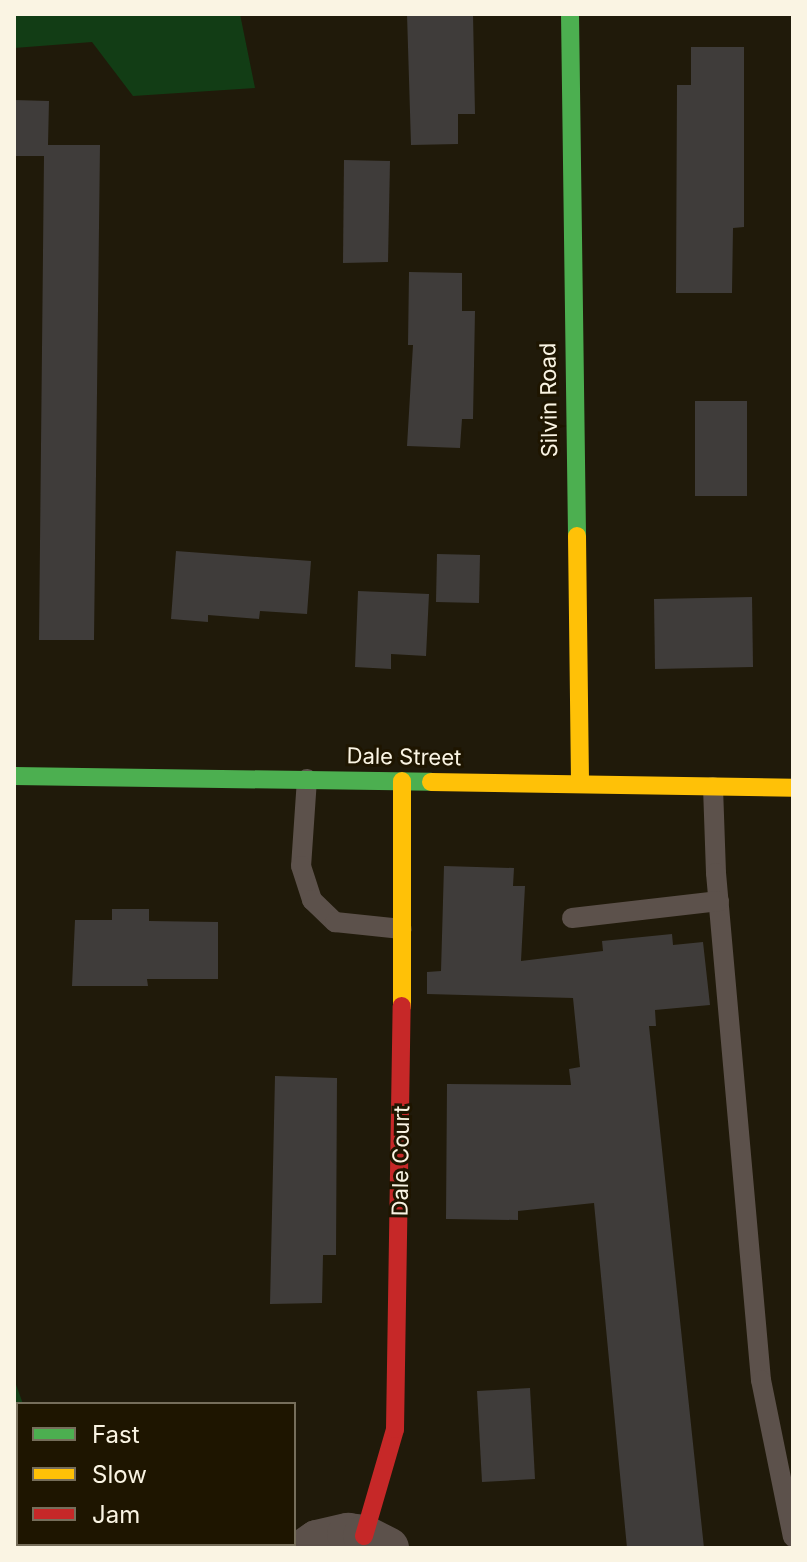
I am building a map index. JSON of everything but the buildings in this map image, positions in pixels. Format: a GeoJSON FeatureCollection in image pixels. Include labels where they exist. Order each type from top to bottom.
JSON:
{"type":"FeatureCollection","features":[{"type":"Feature","properties":{"kind":"street","name":"Silvin Road"},"geometry":{"type":"LineString","coordinates":[[570,14],[580,784]]}},
{"type":"Feature","properties":{"kind":"street","name":"Dale Street"},"geometry":{"type":"LineString","coordinates":[[14,776],[793,788]]}},
{"type":"Feature","properties":{"kind":"street","name":"Dale Court"},"geometry":{"type":"LineString","coordinates":[[307,1548],[332,1536],[376,1542],[395,1429],[402,781]]}},
{"type":"Feature","properties":{"kind":"lane"},"geometry":{"type":"LineString","coordinates":[[307,779],[301,866],[312,900],[335,922],[402,929]]}},
{"type":"Feature","properties":{"kind":"lane"},"geometry":{"type":"LineString","coordinates":[[713,787],[719,901],[761,1380],[793,1537]]}},
{"type":"Feature","properties":{"kind":"lane"},"geometry":{"type":"LineString","coordinates":[[572,918],[719,901]]}},
{"type":"Feature","properties":{"kind":"green space"},"geometry":{"type":"Polygon","coordinates":[[[14,14],[240,14],[255,88],[133,96],[92,42],[14,48],[14,14]]]}},
{"type":"Feature","properties":{"kind":"green space"},"geometry":{"type":"Polygon","coordinates":[[[14,1379],[22,1402],[16,1402],[16,1546],[97,1548],[14,1548],[14,1379]]]}},
{"type":"Feature","properties":{"kind":"traffic: fast"},"geometry":{"type":"LineString","coordinates":[[570,14],[577,536]]}},
{"type":"Feature","properties":{"kind":"traffic: fast"},"geometry":{"type":"LineString","coordinates":[[14,776],[431,782]]}},
{"type":"Feature","properties":{"kind":"traffic: slow"},"geometry":{"type":"LineString","coordinates":[[577,536],[580,784]]}},
{"type":"Feature","properties":{"kind":"traffic: slow"},"geometry":{"type":"LineString","coordinates":[[402,781],[402,1006]]}},
{"type":"Feature","properties":{"kind":"traffic: slow"},"geometry":{"type":"LineString","coordinates":[[431,782],[793,788]]}},
{"type":"Feature","properties":{"kind":"traffic: jam"},"geometry":{"type":"LineString","coordinates":[[364,1536],[395,1429],[402,1006]]}}]}
